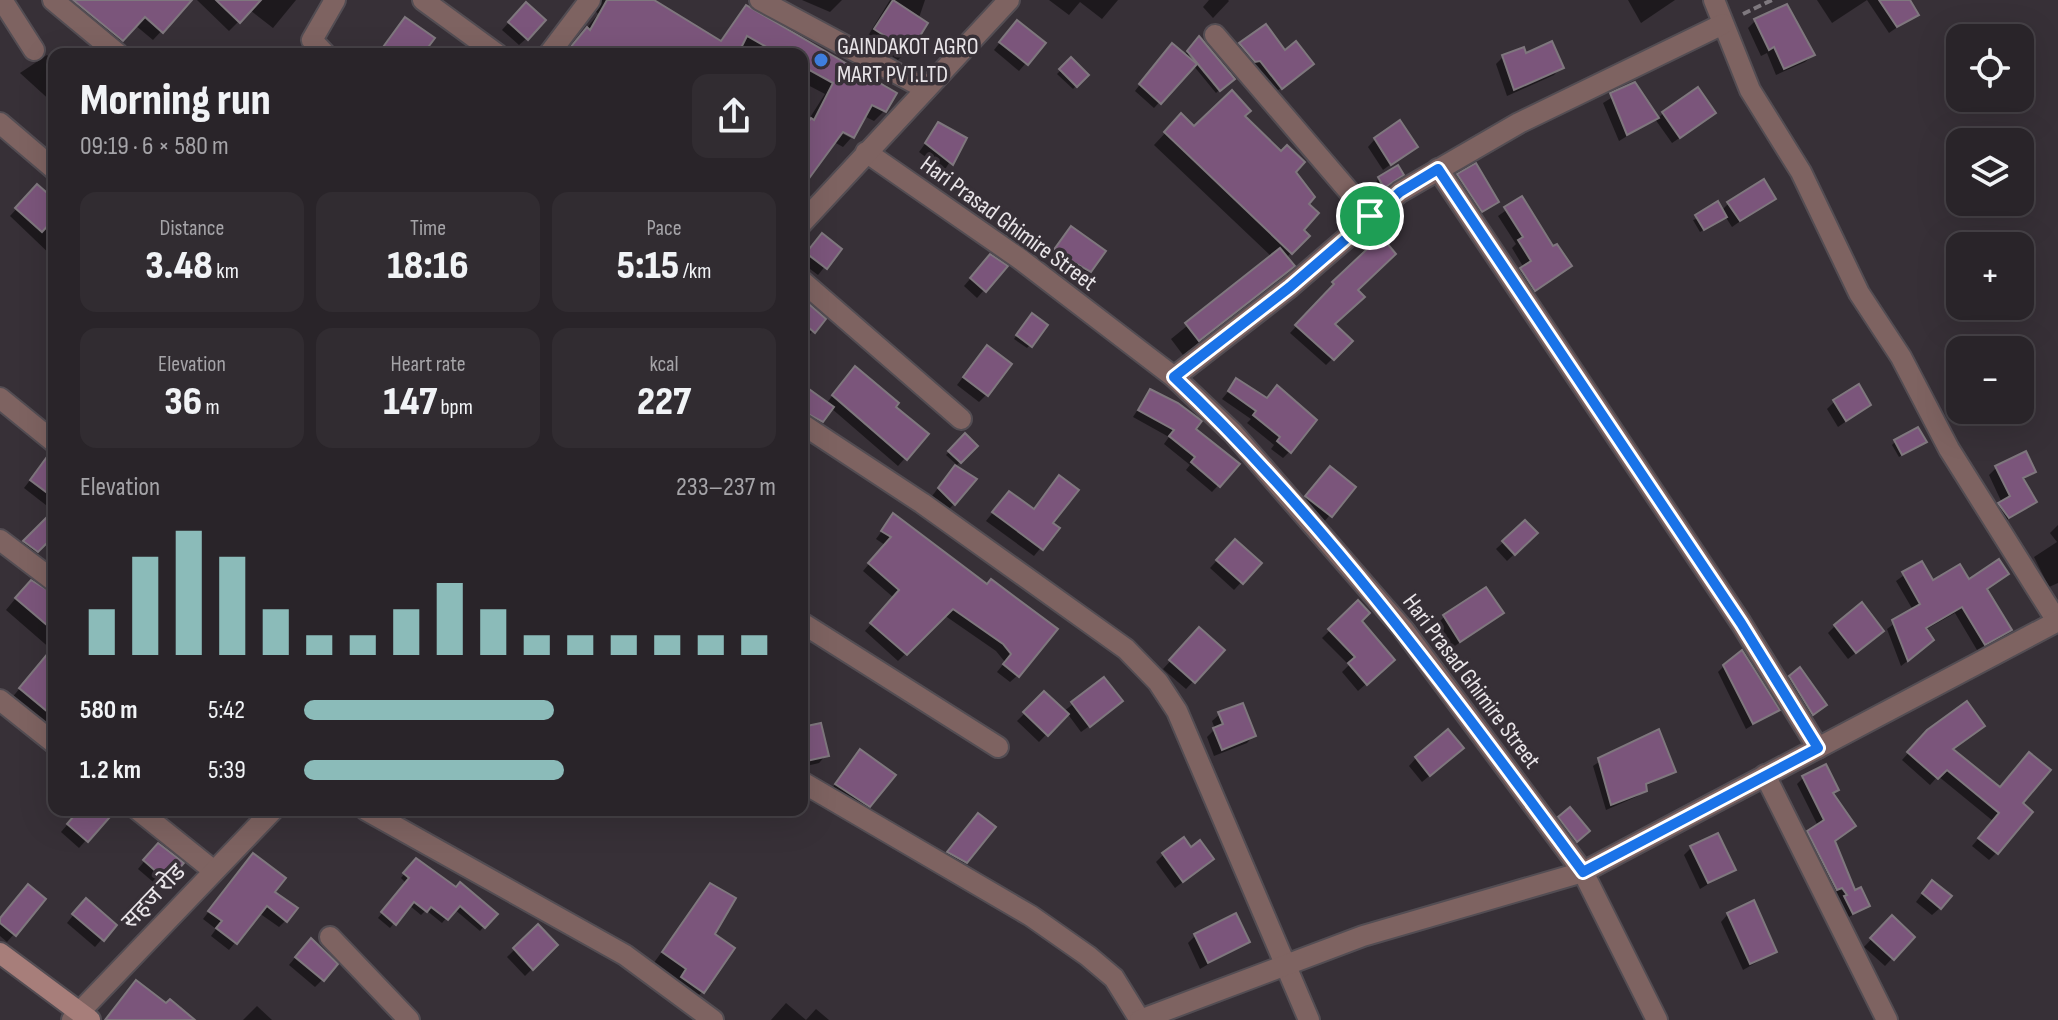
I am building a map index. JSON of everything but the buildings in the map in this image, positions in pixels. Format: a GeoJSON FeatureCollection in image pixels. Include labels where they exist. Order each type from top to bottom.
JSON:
{"type":"FeatureCollection","features":[{"type":"Feature","properties":{"kind":"main road"},"geometry":{"type":"LineString","coordinates":[[0,953],[80,1017]]}},
{"type":"Feature","properties":{"kind":"street"},"geometry":{"type":"LineString","coordinates":[[2,0],[34,50]]}},
{"type":"Feature","properties":{"kind":"street"},"geometry":{"type":"LineString","coordinates":[[53,0],[111,48]]}},
{"type":"Feature","properties":{"kind":"street"},"geometry":{"type":"LineString","coordinates":[[319,48],[312,40],[335,0]]}},
{"type":"Feature","properties":{"kind":"street"},"geometry":{"type":"LineString","coordinates":[[423,0],[489,48]]}},
{"type":"Feature","properties":{"kind":"street"},"geometry":{"type":"LineString","coordinates":[[554,48],[590,0]]}},
{"type":"Feature","properties":{"kind":"street"},"geometry":{"type":"LineString","coordinates":[[760,0],[926,89]]}},
{"type":"Feature","properties":{"kind":"street"},"geometry":{"type":"LineString","coordinates":[[808,216],[1009,0]]}},
{"type":"Feature","properties":{"kind":"street"},"geometry":{"type":"LineString","coordinates":[[808,786],[1031,916],[1088,956],[1114,978],[1140,1020],[1285,968],[1363,936],[1583,872],[2058,621],[1949,449],[1901,357],[1859,293],[1801,172],[1750,90],[1714,0]]}},
{"type":"Feature","properties":{"kind":"street"},"geometry":{"type":"LineString","coordinates":[[1174,377],[1290,287],[1400,192],[1533,115],[1723,24]]}},
{"type":"Feature","properties":{"kind":"street"},"geometry":{"type":"LineString","coordinates":[[1215,35],[1370,216]]}},
{"type":"Feature","properties":{"kind":"street"},"geometry":{"type":"LineString","coordinates":[[0,123],[48,164]]}},
{"type":"Feature","properties":{"kind":"street","name":"Hari Prasad Ghimire Street"},"geometry":{"type":"LineString","coordinates":[[866,152],[1020,259],[1174,377],[1233,433],[1403,629],[1583,872],[1657,1020]]}},
{"type":"Feature","properties":{"kind":"street"},"geometry":{"type":"LineString","coordinates":[[1438,169],[1741,623],[1818,748]]}},
{"type":"Feature","properties":{"kind":"street"},"geometry":{"type":"LineString","coordinates":[[808,286],[961,419]]}},
{"type":"Feature","properties":{"kind":"street"},"geometry":{"type":"LineString","coordinates":[[0,398],[48,437]]}},
{"type":"Feature","properties":{"kind":"street"},"geometry":{"type":"LineString","coordinates":[[808,428],[922,503],[1126,649],[1158,682],[1177,711],[1309,1020]]}},
{"type":"Feature","properties":{"kind":"street"},"geometry":{"type":"LineString","coordinates":[[0,540],[48,576]]}},
{"type":"Feature","properties":{"kind":"street"},"geometry":{"type":"LineString","coordinates":[[808,627],[998,747]]}},
{"type":"Feature","properties":{"kind":"street"},"geometry":{"type":"LineString","coordinates":[[0,700],[48,738]]}},
{"type":"Feature","properties":{"kind":"street"},"geometry":{"type":"LineString","coordinates":[[1765,775],[1887,1020]]}},
{"type":"Feature","properties":{"kind":"street"},"geometry":{"type":"LineString","coordinates":[[145,816],[214,871]]}},
{"type":"Feature","properties":{"kind":"street","name":"सहज रोड"},"geometry":{"type":"LineString","coordinates":[[80,1017],[267,816]]}},
{"type":"Feature","properties":{"kind":"street"},"geometry":{"type":"LineString","coordinates":[[377,816],[625,955],[713,1020]]}},
{"type":"Feature","properties":{"kind":"street"},"geometry":{"type":"LineString","coordinates":[[330,937],[409,1020]]}},
{"type":"Feature","properties":{"kind":"path"},"geometry":{"type":"LineString","coordinates":[[1723,24],[1772,0]]}},
{"type":"Feature","properties":{"kind":"place","name":"GAINDAKOT AGRO MART PVT.LTD"},"geometry":{"type":"Point","coordinates":[821,60]}},
{"type":"Feature","properties":{"kind":"route"},"geometry":{"type":"LineString","coordinates":[[1438,169],[1741,623],[1818,748],[1583,872],[1403,629],[1233,433],[1174,377],[1290,287],[1370,216],[1400,192],[1438,169]]}}]}
